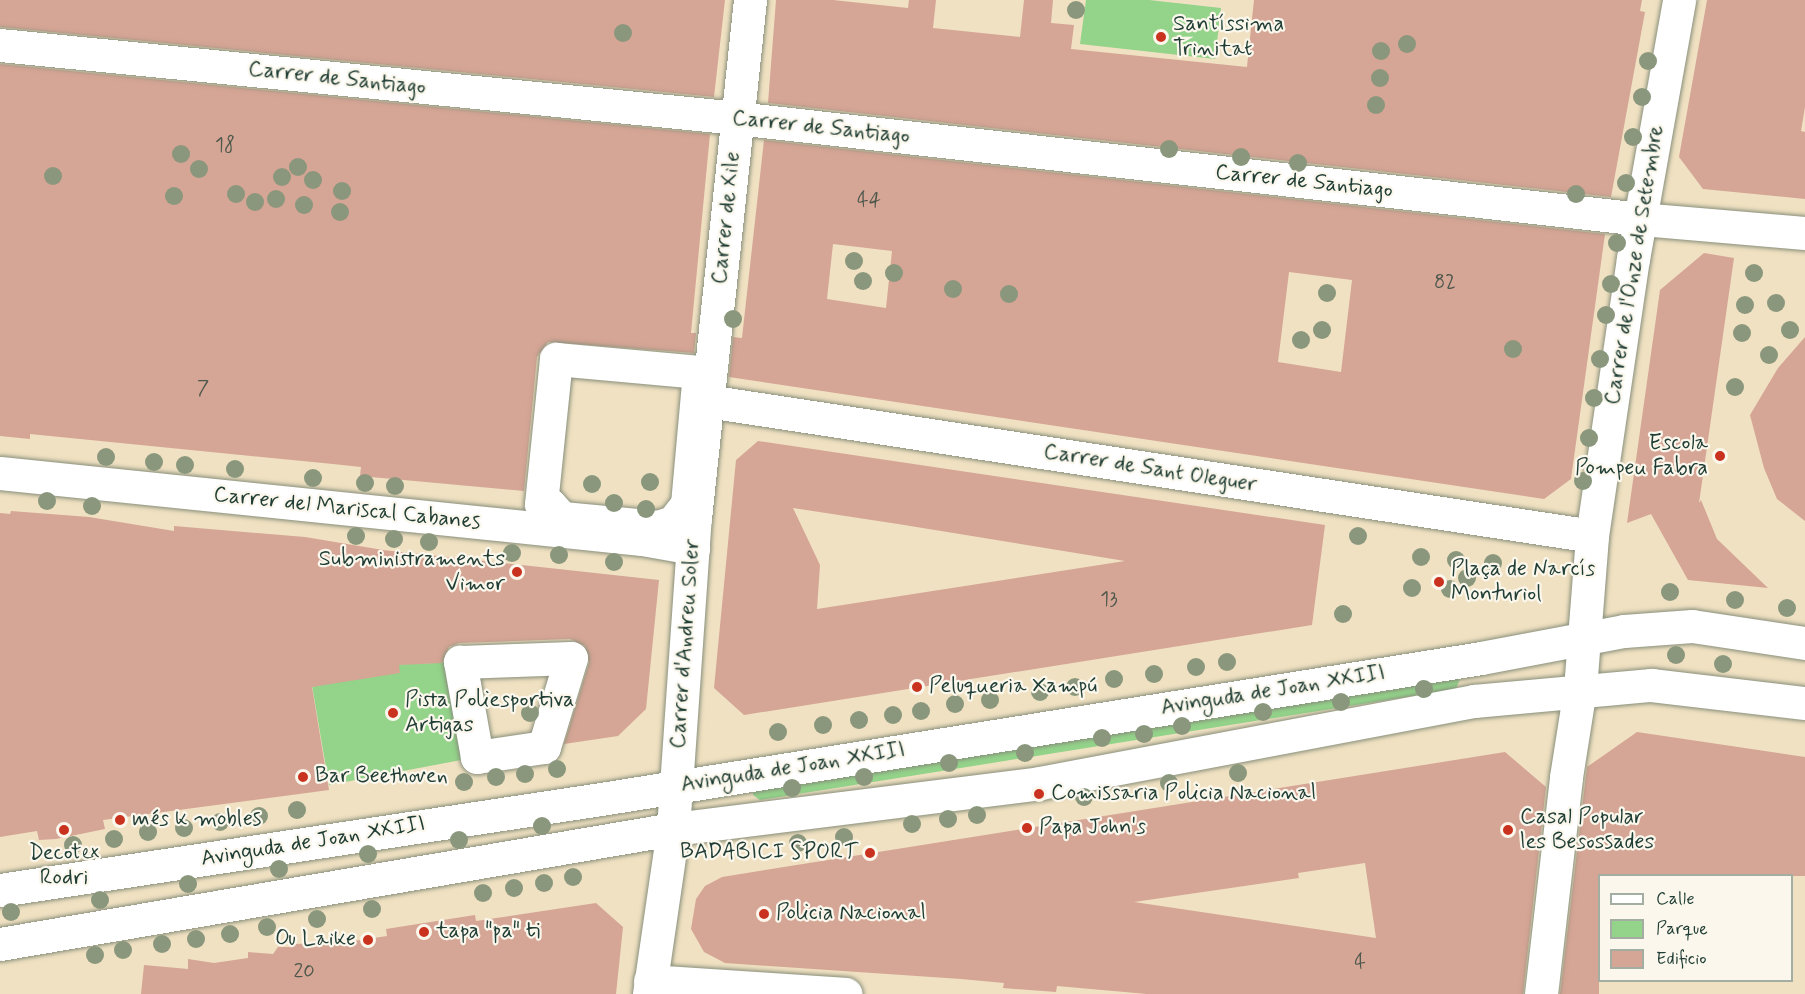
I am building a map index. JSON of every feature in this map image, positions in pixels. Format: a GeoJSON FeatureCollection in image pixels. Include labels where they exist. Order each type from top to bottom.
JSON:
{"type":"FeatureCollection","features":[{"type":"Feature","properties":{"kind":"street","name":"Carrer de Xile"},"geometry":{"type":"LineString","coordinates":[[707,401],[750,0]]}},
{"type":"Feature","properties":{"kind":"street","name":"Carrer de l'Onze de Setembre"},"geometry":{"type":"LineString","coordinates":[[1541,994],[1567,769],[1580,689],[1592,536],[1641,219],[1679,0]]}},
{"type":"Feature","properties":{"kind":"street","name":"Carrer de Santiago"},"geometry":{"type":"LineString","coordinates":[[0,45],[738,118],[1641,219],[1805,233]]}},
{"type":"Feature","properties":{"kind":"street"},"geometry":{"type":"LineString","coordinates":[[556,359],[699,372],[687,504],[673,522],[658,527],[562,518],[550,505],[541,504],[556,359]]}},
{"type":"Feature","properties":{"kind":"street","name":"Carrer de Sant Oleguer"},"geometry":{"type":"LineString","coordinates":[[707,401],[1592,536]]}},
{"type":"Feature","properties":{"kind":"street","name":"Carrer d'Andreu Soler"},"geometry":{"type":"LineString","coordinates":[[650,987],[673,829],[693,548],[707,401]]}},
{"type":"Feature","properties":{"kind":"street","name":"Carrer del Mariscal Cabanes"},"geometry":{"type":"LineString","coordinates":[[0,473],[642,539],[693,548]]}},
{"type":"Feature","properties":{"kind":"street","name":"Avinguda de Joan XXIII"},"geometry":{"type":"LineString","coordinates":[[0,890],[676,787],[1666,626],[1692,626],[1805,643]]}},
{"type":"Feature","properties":{"kind":"street","name":"Avinguda de Joan XXIII"},"geometry":{"type":"LineString","coordinates":[[0,944],[673,829],[1040,783],[1474,701],[1580,689],[1682,687],[1805,703]]}},
{"type":"Feature","properties":{"kind":"street"},"geometry":{"type":"LineString","coordinates":[[650,987],[846,994]]}},
{"type":"Feature","properties":{"kind":"green space","name":"Santíssima Trinitat"},"geometry":{"type":"Polygon","coordinates":[[[1086,0],[1149,0],[1221,8],[1215,59],[1080,44],[1086,0]]]}},
{"type":"Feature","properties":{"kind":"green space","name":"Pista Poliesportiva Artigas"},"geometry":{"type":"Polygon","coordinates":[[[460,662],[477,757],[329,785],[309,668],[460,662]]]}},
{"type":"Feature","properties":{"kind":"green space"},"geometry":{"type":"Polygon","coordinates":[[[1454,674],[1460,679],[1456,689],[760,800],[753,795],[753,789],[1454,674]]]}},
{"type":"Feature","properties":{"kind":"building"},"geometry":{"type":"Polygon","coordinates":[[[0,0],[725,0],[714,97],[0,27],[0,0]]]}},
{"type":"Feature","properties":{"kind":"building"},"geometry":{"type":"Polygon","coordinates":[[[776,0],[833,0],[908,8],[909,0],[936,0],[933,28],[1020,37],[1024,0],[1053,0],[1051,23],[1074,25],[1071,49],[1247,67],[1254,0],[1642,0],[1640,11],[1645,12],[1611,197],[768,103],[776,0]]]}},
{"type":"Feature","properties":{"kind":"building"},"geometry":{"type":"Polygon","coordinates":[[[1707,0],[1805,0],[1805,107],[1801,131],[1805,132],[1805,199],[1703,189],[1679,157],[1707,0]]]}},
{"type":"Feature","properties":{"kind":"building"},"geometry":{"type":"Polygon","coordinates":[[[0,64],[710,134],[691,333],[696,333],[694,353],[548,342],[537,357],[524,491],[360,476],[361,467],[333,464],[30,434],[30,439],[0,436],[0,64]]]}},
{"type":"Feature","properties":{"kind":"building"},"geometry":{"type":"Polygon","coordinates":[[[764,140],[1605,234],[1571,479],[1544,499],[729,377],[733,337],[742,338],[764,140]],[[833,244],[827,299],[886,308],[892,251],[833,244]],[[1289,272],[1278,362],[1341,372],[1352,280],[1289,272]]]}},
{"type":"Feature","properties":{"kind":"building"},"geometry":{"type":"Polygon","coordinates":[[[1704,253],[1734,258],[1699,503],[1701,500],[1717,539],[1768,588],[1688,580],[1651,514],[1627,523],[1660,290],[1704,253]]]}},
{"type":"Feature","properties":{"kind":"building"},"geometry":{"type":"Polygon","coordinates":[[[1805,337],[1805,521],[1777,499],[1764,468],[1750,415],[1778,368],[1805,337]]]}},
{"type":"Feature","properties":{"kind":"building"},"geometry":{"type":"Polygon","coordinates":[[[758,441],[1325,525],[1312,625],[744,715],[714,688],[736,460],[758,441]],[[793,508],[820,565],[817,609],[1125,561],[793,508]]]}},
{"type":"Feature","properties":{"kind":"building"},"geometry":{"type":"Polygon","coordinates":[[[11,511],[89,517],[174,531],[174,526],[305,537],[383,550],[659,580],[646,709],[618,736],[564,744],[589,663],[585,646],[570,639],[459,643],[449,647],[442,663],[399,665],[400,673],[312,687],[329,790],[103,820],[105,829],[56,839],[39,840],[37,831],[0,837],[0,513],[10,514],[11,511]]]}},
{"type":"Feature","properties":{"kind":"building"},"geometry":{"type":"Polygon","coordinates":[[[1637,732],[1805,757],[1805,876],[1793,876],[1793,874],[1598,874],[1599,994],[1560,994],[1587,767],[1637,732]]]}},
{"type":"Feature","properties":{"kind":"building"},"geometry":{"type":"Polygon","coordinates":[[[1505,752],[1546,787],[1523,994],[1147,994],[1057,986],[1056,992],[1003,988],[1004,983],[961,979],[725,963],[704,952],[691,929],[696,899],[705,886],[722,877],[1505,752]],[[1365,863],[1298,873],[1299,878],[1134,902],[1376,938],[1365,863]]]}},
{"type":"Feature","properties":{"kind":"building"},"geometry":{"type":"Polygon","coordinates":[[[596,903],[623,927],[616,994],[141,994],[144,965],[188,969],[188,959],[214,963],[248,958],[248,952],[273,954],[278,947],[290,947],[291,944],[340,943],[387,936],[386,929],[475,915],[476,921],[596,903]]]}},
{"type":"Feature","properties":{"kind":"place","name":"Santíssima Trinitat"},"geometry":{"type":"Point","coordinates":[1161,37]}},
{"type":"Feature","properties":{"kind":"place","name":"Escola Pompeu Fabra"},"geometry":{"type":"Point","coordinates":[1720,456]}},
{"type":"Feature","properties":{"kind":"place","name":"Subministraments Vimor"},"geometry":{"type":"Point","coordinates":[517,572]}},
{"type":"Feature","properties":{"kind":"place","name":"Plaça de Narcís Monturiol"},"geometry":{"type":"Point","coordinates":[1439,582]}},
{"type":"Feature","properties":{"kind":"place","name":"Peluqueria Xampú"},"geometry":{"type":"Point","coordinates":[917,687]}},
{"type":"Feature","properties":{"kind":"place","name":"Pista Poliesportiva Artigas"},"geometry":{"type":"Point","coordinates":[393,713]}},
{"type":"Feature","properties":{"kind":"place","name":"Bar Beethoven"},"geometry":{"type":"Point","coordinates":[303,777]}},
{"type":"Feature","properties":{"kind":"place","name":"Comissaria Policia Nacional"},"geometry":{"type":"Point","coordinates":[1039,794]}},
{"type":"Feature","properties":{"kind":"place","name":"més k mobles"},"geometry":{"type":"Point","coordinates":[120,820]}},
{"type":"Feature","properties":{"kind":"place","name":"Papa John's"},"geometry":{"type":"Point","coordinates":[1027,828]}},
{"type":"Feature","properties":{"kind":"place","name":"Decotex Rodri"},"geometry":{"type":"Point","coordinates":[64,830]}},
{"type":"Feature","properties":{"kind":"place","name":"Casal Popular les Besossades"},"geometry":{"type":"Point","coordinates":[1508,830]}},
{"type":"Feature","properties":{"kind":"place","name":"BADABICI SPORT"},"geometry":{"type":"Point","coordinates":[870,853]}},
{"type":"Feature","properties":{"kind":"place","name":"Policia Nacional"},"geometry":{"type":"Point","coordinates":[764,914]}},
{"type":"Feature","properties":{"kind":"place","name":"tapa \"pa\" ti"},"geometry":{"type":"Point","coordinates":[424,932]}},
{"type":"Feature","properties":{"kind":"place","name":"Ou Laike"},"geometry":{"type":"Point","coordinates":[368,940]}}]}
